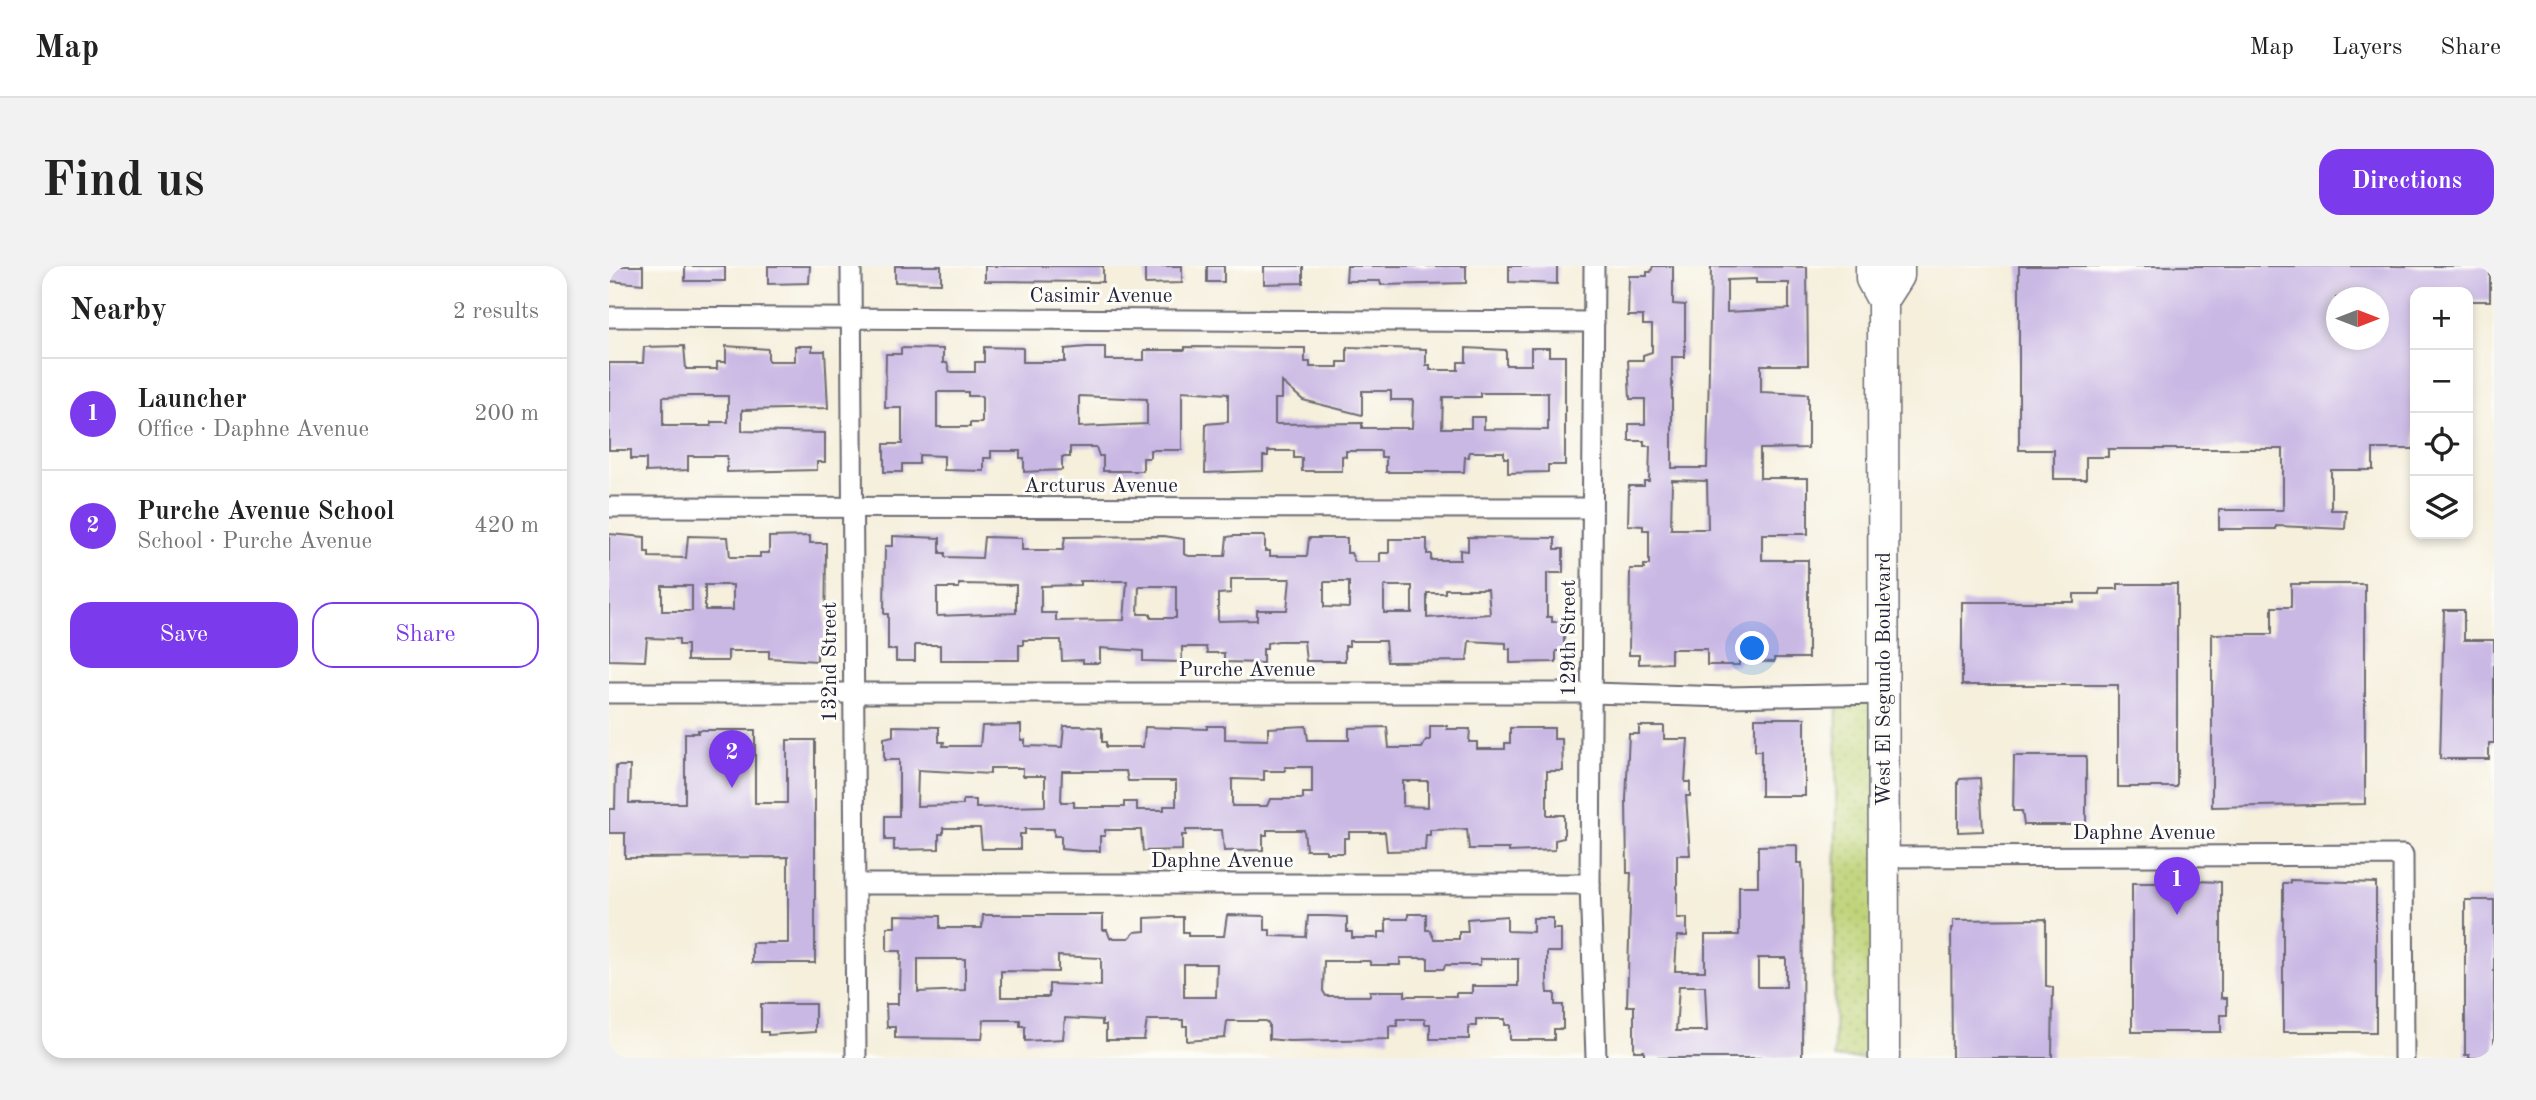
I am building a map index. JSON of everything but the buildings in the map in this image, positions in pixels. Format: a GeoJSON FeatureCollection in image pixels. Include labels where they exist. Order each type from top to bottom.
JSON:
{"type":"FeatureCollection","features":[{"type":"Feature","properties":{"kind":"main road","name":"West El Segundo Boulevard"},"geometry":{"type":"LineString","coordinates":[[1871,266],[1871,279],[1883,301],[1884,1058]]}},
{"type":"Feature","properties":{"kind":"main road","name":"West El Segundo Boulevard"},"geometry":{"type":"LineString","coordinates":[[1883,301],[1899,276],[1899,266]]}},
{"type":"Feature","properties":{"kind":"street","name":"132nd Street"},"geometry":{"type":"LineString","coordinates":[[851,266],[856,1058]]}},
{"type":"Feature","properties":{"kind":"street","name":"129th Street"},"geometry":{"type":"LineString","coordinates":[[1594,266],[1590,884],[1592,1011],[1596,1058]]}},
{"type":"Feature","properties":{"kind":"street","name":"Casimir Avenue"},"geometry":{"type":"LineString","coordinates":[[609,317],[1594,322]]}},
{"type":"Feature","properties":{"kind":"street","name":"Arcturus Avenue"},"geometry":{"type":"LineString","coordinates":[[609,507],[1592,508]]}},
{"type":"Feature","properties":{"kind":"street","name":"Purche Avenue"},"geometry":{"type":"LineString","coordinates":[[609,692],[1591,693],[1728,696],[1884,694]]}},
{"type":"Feature","properties":{"kind":"street","name":"Daphne Avenue"},"geometry":{"type":"LineString","coordinates":[[1885,857],[2403,855],[2404,1058]]}},
{"type":"Feature","properties":{"kind":"street","name":"Daphne Avenue"},"geometry":{"type":"LineString","coordinates":[[855,884],[1590,884]]}},
{"type":"Feature","properties":{"kind":"green space"},"geometry":{"type":"Polygon","coordinates":[[[1884,694],[1884,1058],[1834,1058],[1837,695],[1884,694]]]}},
{"type":"Feature","properties":{"kind":"place","name":"Purche Avenue School"},"geometry":{"type":"Point","coordinates":[732,788]}},
{"type":"Feature","properties":{"kind":"place","name":"Launcher"},"geometry":{"type":"Point","coordinates":[2177,915]}}]}
